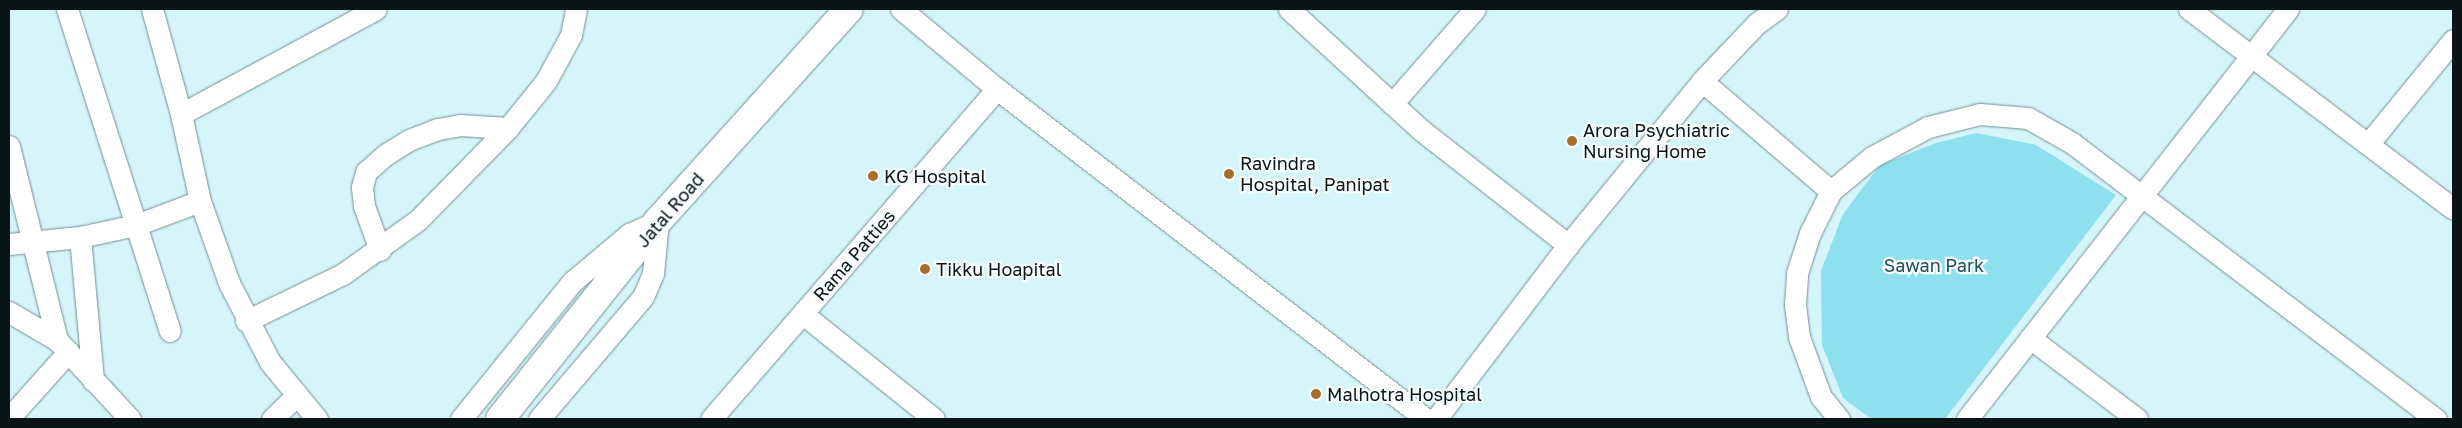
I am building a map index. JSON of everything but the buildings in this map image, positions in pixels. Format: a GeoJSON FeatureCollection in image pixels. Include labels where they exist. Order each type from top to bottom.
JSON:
{"type":"FeatureCollection","features":[{"type":"Feature","properties":{"kind":"main road","name":"Jatal Road"},"geometry":{"type":"LineString","coordinates":[[500,419],[658,221],[849,9]]}},
{"type":"Feature","properties":{"kind":"street"},"geometry":{"type":"LineString","coordinates":[[68,9],[170,331]]}},
{"type":"Feature","properties":{"kind":"street"},"geometry":{"type":"LineString","coordinates":[[152,9],[181,114],[200,201],[246,321],[270,362],[296,396],[317,419]]}},
{"type":"Feature","properties":{"kind":"street"},"geometry":{"type":"LineString","coordinates":[[181,114],[376,9]]}},
{"type":"Feature","properties":{"kind":"street"},"geometry":{"type":"LineString","coordinates":[[246,321],[344,274],[380,250],[418,220],[508,128],[546,81],[571,35],[576,9]]}},
{"type":"Feature","properties":{"kind":"street"},"geometry":{"type":"LineString","coordinates":[[901,9],[997,89],[1426,419]]}},
{"type":"Feature","properties":{"kind":"street"},"geometry":{"type":"LineString","coordinates":[[1289,9],[1392,104],[1462,163],[1568,245]]}},
{"type":"Feature","properties":{"kind":"street"},"geometry":{"type":"LineString","coordinates":[[1392,104],[1475,9]]}},
{"type":"Feature","properties":{"kind":"street"},"geometry":{"type":"LineString","coordinates":[[1436,419],[1568,245],[1702,81],[1756,24],[1777,9]]}},
{"type":"Feature","properties":{"kind":"street"},"geometry":{"type":"LineString","coordinates":[[2189,9],[2254,55],[2453,209]]}},
{"type":"Feature","properties":{"kind":"street"},"geometry":{"type":"LineString","coordinates":[[1967,419],[2141,195],[2254,55],[2288,9]]}},
{"type":"Feature","properties":{"kind":"street"},"geometry":{"type":"LineString","coordinates":[[2368,144],[2453,40]]}},
{"type":"Feature","properties":{"kind":"street"},"geometry":{"type":"LineString","coordinates":[[1702,81],[1831,191]]}},
{"type":"Feature","properties":{"kind":"street","name":"Rama Patties"},"geometry":{"type":"LineString","coordinates":[[711,419],[997,89]]}},
{"type":"Feature","properties":{"kind":"street"},"geometry":{"type":"LineString","coordinates":[[1840,419],[1821,397],[1807,365],[1795,306],[1797,273],[1810,233],[1831,191],[1872,157],[1928,127],[1980,114],[2028,118],[2072,143],[2436,419]]}},
{"type":"Feature","properties":{"kind":"street"},"geometry":{"type":"LineString","coordinates":[[380,250],[364,206],[362,186],[366,172],[401,145],[438,129],[460,125],[508,128]]}},
{"type":"Feature","properties":{"kind":"street"},"geometry":{"type":"LineString","coordinates":[[9,146],[62,346]]}},
{"type":"Feature","properties":{"kind":"street"},"geometry":{"type":"LineString","coordinates":[[9,244],[34,244],[80,237],[136,225],[200,201]]}},
{"type":"Feature","properties":{"kind":"street"},"geometry":{"type":"LineString","coordinates":[[461,419],[572,282],[629,234],[658,221],[653,273],[643,297],[539,419]]}},
{"type":"Feature","properties":{"kind":"street"},"geometry":{"type":"LineString","coordinates":[[80,237],[93,380]]}},
{"type":"Feature","properties":{"kind":"street"},"geometry":{"type":"LineString","coordinates":[[9,312],[62,346],[130,419]]}},
{"type":"Feature","properties":{"kind":"street"},"geometry":{"type":"LineString","coordinates":[[803,314],[934,419]]}},
{"type":"Feature","properties":{"kind":"street"},"geometry":{"type":"LineString","coordinates":[[2030,338],[2137,419]]}},
{"type":"Feature","properties":{"kind":"street"},"geometry":{"type":"LineString","coordinates":[[9,418],[62,346]]}},
{"type":"Feature","properties":{"kind":"street"},"geometry":{"type":"LineString","coordinates":[[272,419],[296,396]]}},
{"type":"Feature","properties":{"kind":"green space","name":"Sawan Park"},"geometry":{"type":"Polygon","coordinates":[[[1976,133],[2036,145],[2116,195],[1945,419],[1871,419],[1843,398],[1822,345],[1821,271],[1843,214],[1880,165],[1936,143],[1976,133]]]}},
{"type":"Feature","properties":{"kind":"place","name":"Arora Psychiatric Nursing Home"},"geometry":{"type":"Point","coordinates":[1572,141]}},
{"type":"Feature","properties":{"kind":"place","name":"Ravindra Hospital, Panipat"},"geometry":{"type":"Point","coordinates":[1229,174]}},
{"type":"Feature","properties":{"kind":"place","name":"KG Hospital"},"geometry":{"type":"Point","coordinates":[873,176]}},
{"type":"Feature","properties":{"kind":"place","name":"Tikku Hoapital"},"geometry":{"type":"Point","coordinates":[925,269]}},
{"type":"Feature","properties":{"kind":"place","name":"Malhotra Hospital"},"geometry":{"type":"Point","coordinates":[1316,394]}}]}
